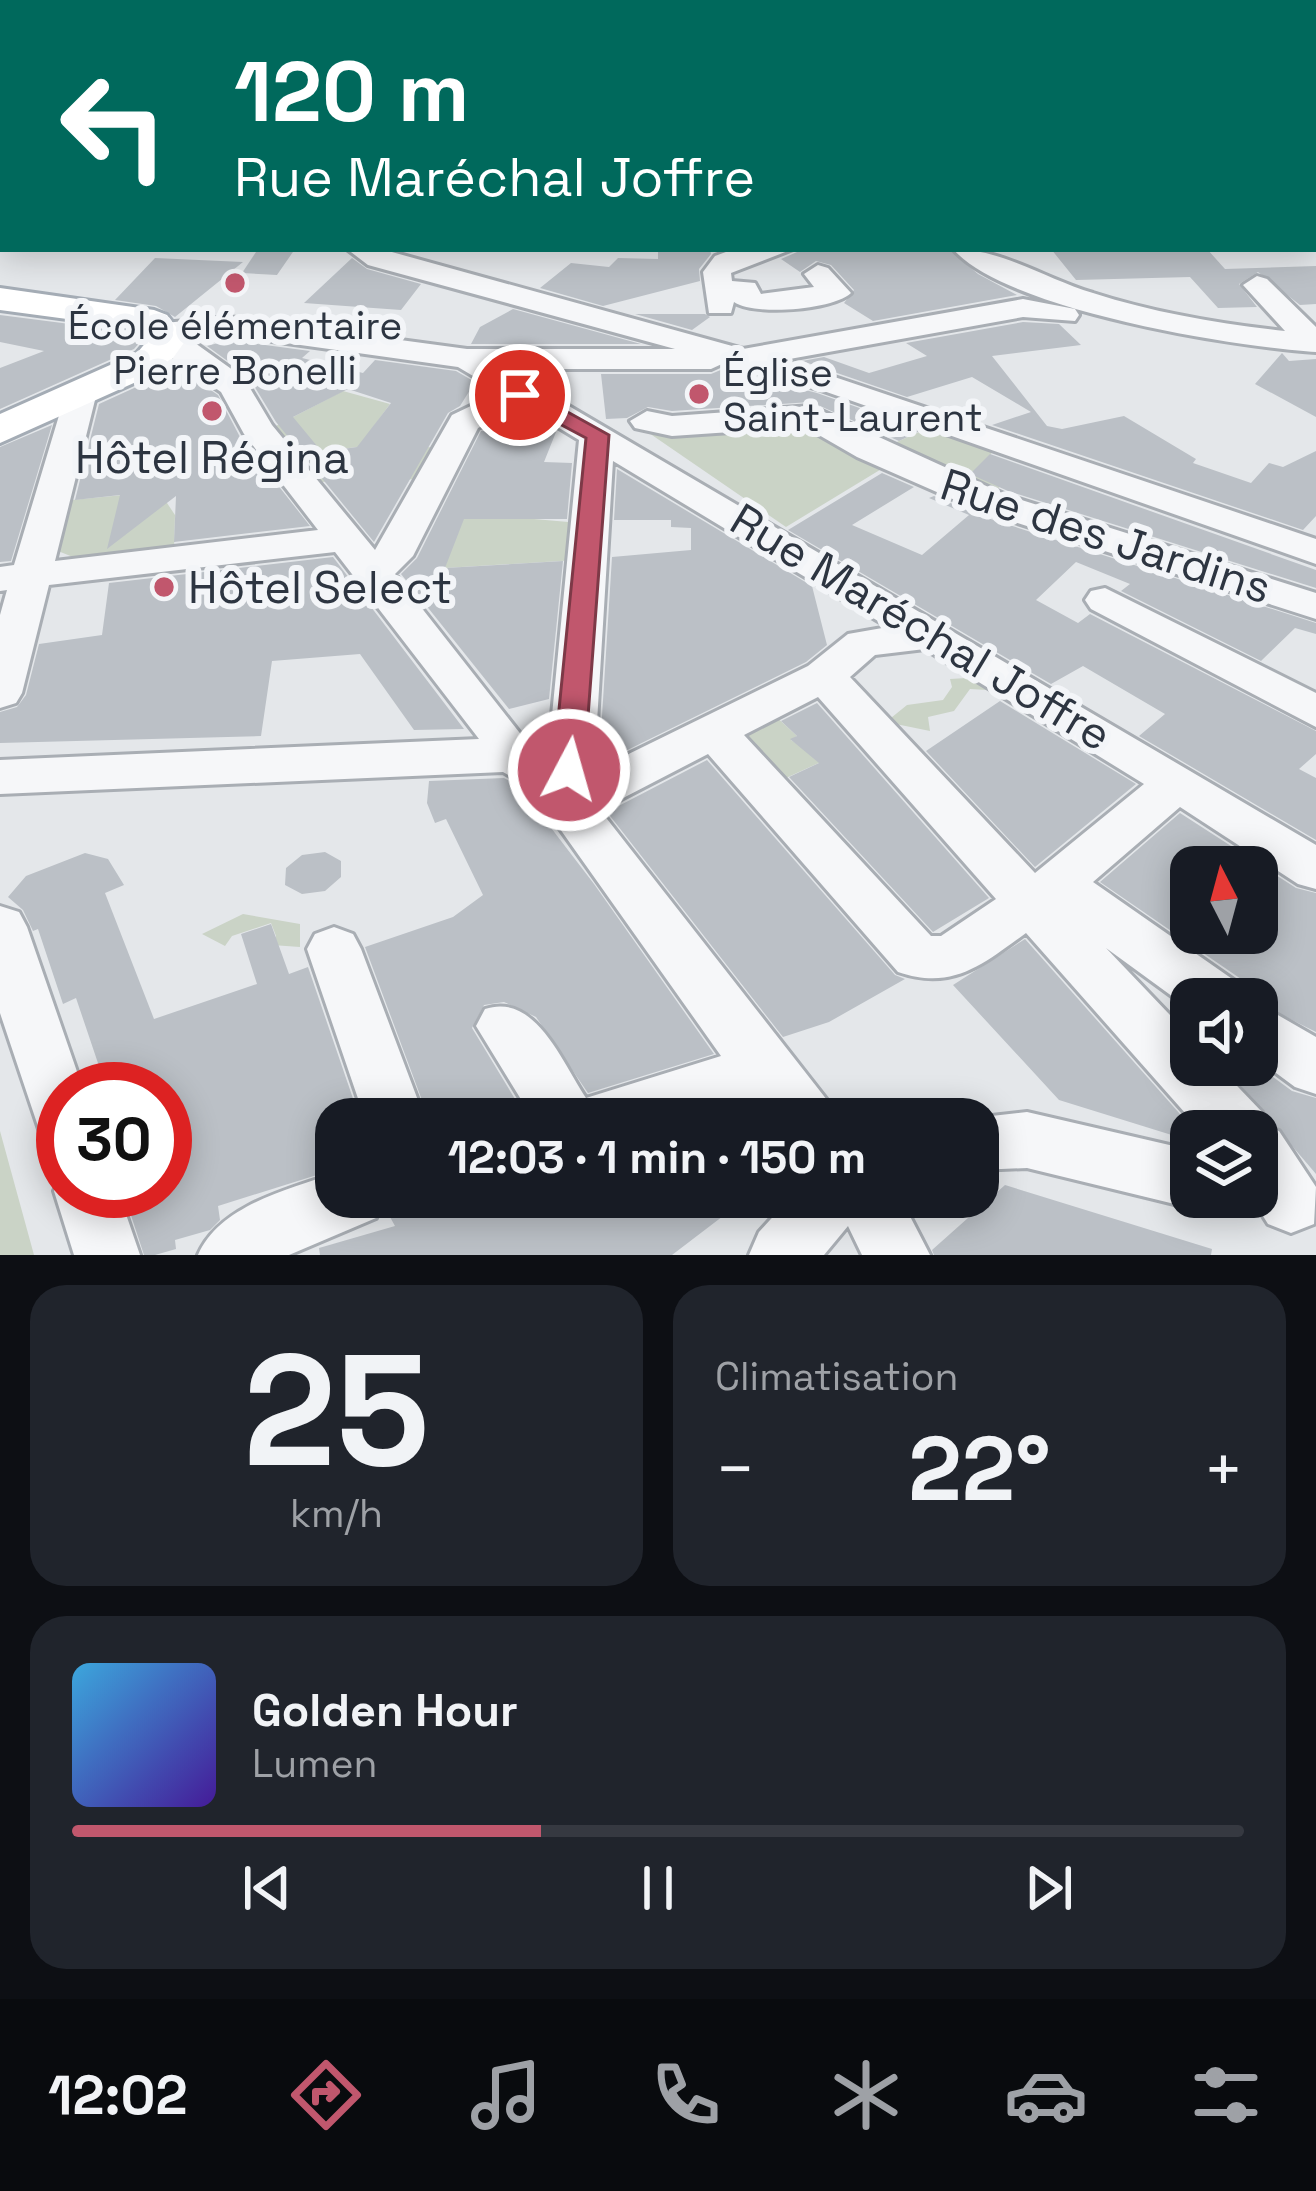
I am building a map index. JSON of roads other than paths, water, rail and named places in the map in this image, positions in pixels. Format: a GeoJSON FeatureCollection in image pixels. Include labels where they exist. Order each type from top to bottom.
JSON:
{"type":"FeatureCollection","features":[{"type":"Feature","properties":{"kind":"main road"},"geometry":{"type":"LineString","coordinates":[[0,299],[141,318],[165,335],[151,361],[0,430]]}},
{"type":"Feature","properties":{"kind":"street"},"geometry":{"type":"LineString","coordinates":[[366,252],[378,260],[830,382],[1316,552]]}},
{"type":"Feature","properties":{"kind":"street"},"geometry":{"type":"LineString","coordinates":[[735,354],[718,290],[718,272],[725,262],[767,252]]}},
{"type":"Feature","properties":{"kind":"street"},"geometry":{"type":"LineString","coordinates":[[975,252],[1077,295],[1167,323],[1246,338],[1315,343],[1257,285]]}},
{"type":"Feature","properties":{"kind":"street"},"geometry":{"type":"LineString","coordinates":[[718,290],[745,289],[748,300],[761,303],[836,292],[818,274]]}},
{"type":"Feature","properties":{"kind":"street"},"geometry":{"type":"LineString","coordinates":[[896,299],[926,321]]}},
{"type":"Feature","properties":{"kind":"street"},"geometry":{"type":"LineString","coordinates":[[165,335],[230,326],[467,359],[693,361],[1023,308],[1064,315]]}},
{"type":"Feature","properties":{"kind":"street"},"geometry":{"type":"LineString","coordinates":[[165,335],[213,364],[513,757],[548,776],[788,1098]]}},
{"type":"Feature","properties":{"kind":"street","name":"Rue Maréchal Joffre"},"geometry":{"type":"LineString","coordinates":[[467,359],[520,395],[597,435],[933,635],[1316,871]]}},
{"type":"Feature","properties":{"kind":"street"},"geometry":{"type":"LineString","coordinates":[[647,421],[672,426],[811,416],[805,406],[830,382]]}},
{"type":"Feature","properties":{"kind":"street"},"geometry":{"type":"LineString","coordinates":[[372,572],[393,556],[464,422],[520,395]]}},
{"type":"Feature","properties":{"kind":"street"},"geometry":{"type":"LineString","coordinates":[[0,694],[16,578],[79,396]]}},
{"type":"Feature","properties":{"kind":"street","name":"Rue des Jardins"},"geometry":{"type":"LineString","coordinates":[[811,416],[875,454],[969,496],[1316,607]]}},
{"type":"Feature","properties":{"kind":"street"},"geometry":{"type":"LineString","coordinates":[[568,805],[597,435]]}},
{"type":"Feature","properties":{"kind":"street"},"geometry":{"type":"LineString","coordinates":[[16,578],[343,539]]}},
{"type":"Feature","properties":{"kind":"street"},"geometry":{"type":"LineString","coordinates":[[1105,600],[1316,712]]}},
{"type":"Feature","properties":{"kind":"street"},"geometry":{"type":"LineString","coordinates":[[568,805],[824,676],[863,644],[933,635]]}},
{"type":"Feature","properties":{"kind":"street"},"geometry":{"type":"LineString","coordinates":[[824,676],[898,760],[1044,894],[1223,1110]]}},
{"type":"Feature","properties":{"kind":"street"},"geometry":{"type":"LineString","coordinates":[[716,734],[917,957],[936,961],[950,958],[1044,894],[1178,783]]}},
{"type":"Feature","properties":{"kind":"street"},"geometry":{"type":"LineString","coordinates":[[0,778],[513,757]]}},
{"type":"Feature","properties":{"kind":"street"},"geometry":{"type":"LineString","coordinates":[[1044,894],[1183,978]]}},
{"type":"Feature","properties":{"kind":"street"},"geometry":{"type":"LineString","coordinates":[[0,927],[44,1062]]}},
{"type":"Feature","properties":{"kind":"street"},"geometry":{"type":"LineString","coordinates":[[334,949],[387,1098]]}},
{"type":"Feature","properties":{"kind":"street"},"geometry":{"type":"LineString","coordinates":[[505,1026],[552,1098]]}},
{"type":"Feature","properties":{"kind":"street"},"geometry":{"type":"LineString","coordinates":[[1278,1042],[1316,1069]]}},
{"type":"Feature","properties":{"kind":"street"},"geometry":{"type":"LineString","coordinates":[[671,1098],[763,1069]]}},
{"type":"Feature","properties":{"kind":"street"},"geometry":{"type":"LineString","coordinates":[[1002,1141],[1170,1175]]}},
{"type":"Feature","properties":{"kind":"street"},"geometry":{"type":"LineString","coordinates":[[231,1255],[289,1219],[315,1210]]}},
{"type":"Feature","properties":{"kind":"street"},"geometry":{"type":"LineString","coordinates":[[95,1218],[107,1255]]}},
{"type":"Feature","properties":{"kind":"street"},"geometry":{"type":"LineString","coordinates":[[782,1255],[814,1218]]}},
{"type":"Feature","properties":{"kind":"street"},"geometry":{"type":"LineString","coordinates":[[877,1218],[897,1255]]}},
{"type":"Feature","properties":{"kind":"place","name":"École élémentaire Pierre Bonelli"},"geometry":{"type":"Point","coordinates":[235,283]}},
{"type":"Feature","properties":{"kind":"place","name":"Église Saint-Laurent"},"geometry":{"type":"Point","coordinates":[699,394]}},
{"type":"Feature","properties":{"kind":"place","name":"Hôtel Régina"},"geometry":{"type":"Point","coordinates":[212,411]}},
{"type":"Feature","properties":{"kind":"place","name":"Hôtel Select"},"geometry":{"type":"Point","coordinates":[164,587]}}]}
